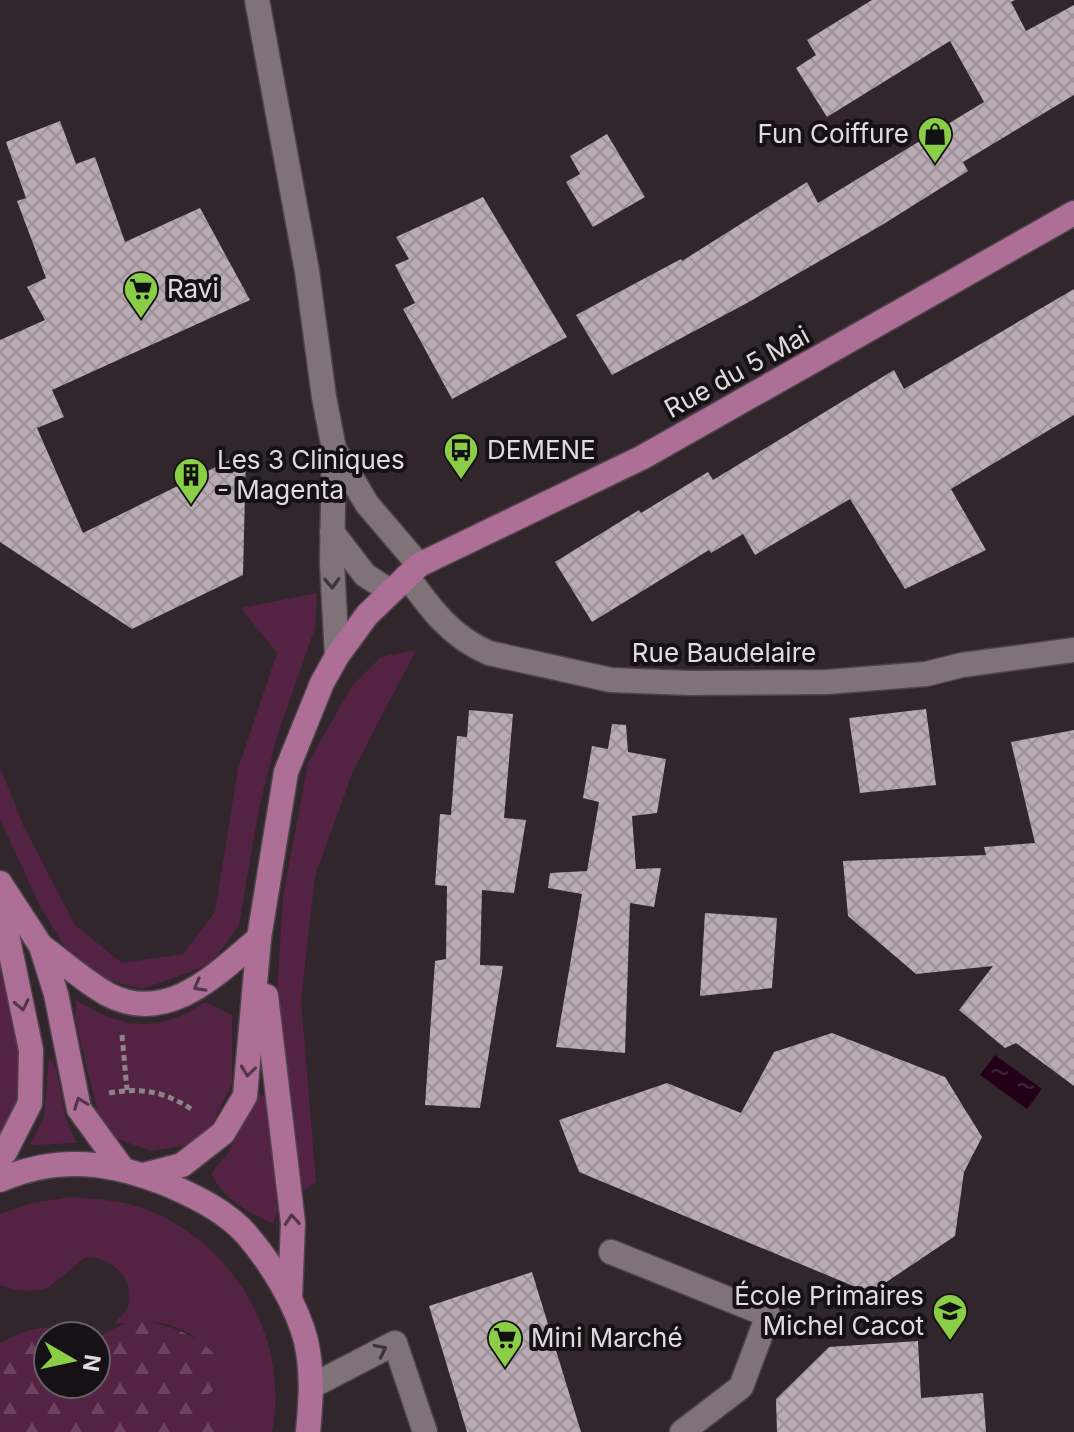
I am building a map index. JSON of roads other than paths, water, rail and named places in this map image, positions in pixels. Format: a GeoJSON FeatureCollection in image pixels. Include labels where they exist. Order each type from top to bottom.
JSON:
{"type":"FeatureCollection","features":[{"type":"Feature","properties":{"kind":"main road","name":"Rue du 5 Mai"},"geometry":{"type":"LineString","coordinates":[[405,578],[643,457],[1074,213]]}},
{"type":"Feature","properties":{"kind":"main road"},"geometry":{"type":"LineString","coordinates":[[132,1171],[182,1165],[223,1133],[245,1096],[259,938],[286,772],[322,683],[337,656],[367,615],[405,578]]}},
{"type":"Feature","properties":{"kind":"main road"},"geometry":{"type":"LineString","coordinates":[[0,883],[41,946],[56,994],[79,1109],[132,1171]]}},
{"type":"Feature","properties":{"kind":"main road"},"geometry":{"type":"LineString","coordinates":[[0,901],[31,1050],[30,1103],[0,1157]]}},
{"type":"Feature","properties":{"kind":"main road"},"geometry":{"type":"LineString","coordinates":[[41,946],[109,995],[146,1004],[170,1002],[213,978],[259,938]]}},
{"type":"Feature","properties":{"kind":"main road"},"geometry":{"type":"LineString","coordinates":[[259,938],[293,1223],[290,1298]]}},
{"type":"Feature","properties":{"kind":"main road"},"geometry":{"type":"LineString","coordinates":[[0,1180],[22,1170],[73,1163],[132,1171],[203,1200],[247,1234],[290,1298],[305,1341],[312,1386],[308,1432]]}},
{"type":"Feature","properties":{"kind":"street"},"geometry":{"type":"LineString","coordinates":[[257,0],[307,271],[334,449],[332,532],[337,656]]}},
{"type":"Feature","properties":{"kind":"street"},"geometry":{"type":"LineString","coordinates":[[334,449],[405,578]]}},
{"type":"Feature","properties":{"kind":"street"},"geometry":{"type":"LineString","coordinates":[[332,532],[365,575],[405,578]]}},
{"type":"Feature","properties":{"kind":"street","name":"Rue Baudelaire"},"geometry":{"type":"LineString","coordinates":[[405,578],[441,621],[470,645],[502,656],[611,680],[827,682],[926,674],[962,665],[1074,650]]}},
{"type":"Feature","properties":{"kind":"street"},"geometry":{"type":"LineString","coordinates":[[611,1252],[768,1315],[741,1387],[682,1432]]}},
{"type":"Feature","properties":{"kind":"street"},"geometry":{"type":"LineString","coordinates":[[312,1386],[395,1343],[425,1432]]}},
{"type":"Feature","properties":{"kind":"water"},"geometry":{"type":"Polygon","coordinates":[[[995,1055],[1042,1089],[1027,1109],[980,1075],[995,1055]]]}},
{"type":"Feature","properties":{"kind":"place","name":"Fun Coiffure"},"geometry":{"type":"Point","coordinates":[935,165]}},
{"type":"Feature","properties":{"kind":"place","name":"Ravi"},"geometry":{"type":"Point","coordinates":[141,320]}},
{"type":"Feature","properties":{"kind":"place","name":"DEMENE"},"geometry":{"type":"Point","coordinates":[461,481]}},
{"type":"Feature","properties":{"kind":"place","name":"Les 3 Cliniques - Magenta"},"geometry":{"type":"Point","coordinates":[191,506]}},
{"type":"Feature","properties":{"kind":"place","name":"École Primaires Michel Cacot"},"geometry":{"type":"Point","coordinates":[950,1342]}},
{"type":"Feature","properties":{"kind":"place","name":"Mini Marché"},"geometry":{"type":"Point","coordinates":[505,1369]}}]}
